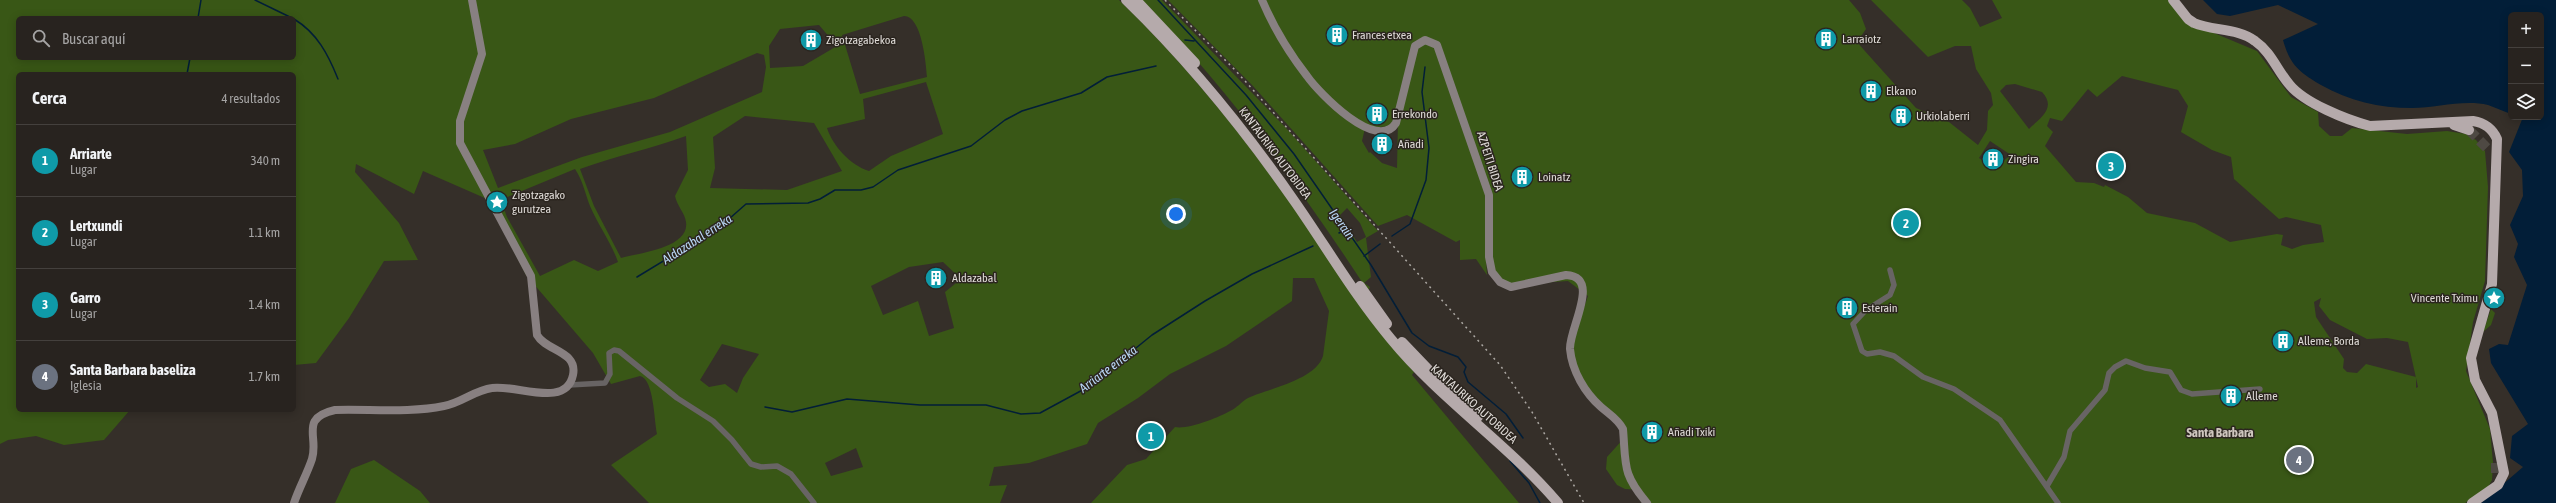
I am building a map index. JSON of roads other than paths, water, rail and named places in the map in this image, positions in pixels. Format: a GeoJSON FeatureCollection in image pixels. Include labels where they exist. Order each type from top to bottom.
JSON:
{"type":"FeatureCollection","features":[{"type":"Feature","properties":{"kind":"highway","name":"KANTAURIKO AUTOBIDEA"},"geometry":{"type":"LineString","coordinates":[[1126,0],[1192,70],[1255,147],[1308,220],[1364,305],[1395,345],[1441,394],[1519,462],[1558,503]]}},
{"type":"Feature","properties":{"kind":"highway","name":"KANTAURIKO AUTOBIDEA"},"geometry":{"type":"LineString","coordinates":[[1136,0],[1210,80],[1271,157],[1368,298],[1398,338],[1447,389],[1528,462],[1566,503]]}},
{"type":"Feature","properties":{"kind":"highway"},"geometry":{"type":"LineString","coordinates":[[2173,0],[2188,19],[2194,23],[2239,34],[2254,40],[2266,51],[2294,90],[2309,100],[2356,122],[2370,126],[2473,121],[2484,123],[2491,129],[2497,139],[2492,284],[2471,358],[2474,376],[2489,406],[2494,423],[2504,473],[2498,485],[2472,503]]}},
{"type":"Feature","properties":{"kind":"highway"},"geometry":{"type":"LineString","coordinates":[[2446,123],[2469,130]]}},
{"type":"Feature","properties":{"kind":"highway"},"geometry":{"type":"LineString","coordinates":[[2488,149],[2496,176]]}},
{"type":"Feature","properties":{"kind":"highway"},"geometry":{"type":"LineString","coordinates":[[2494,423],[2496,464]]}},
{"type":"Feature","properties":{"kind":"highway"},"geometry":{"type":"LineString","coordinates":[[2489,492],[2495,484],[2496,477]]}},
{"type":"Feature","properties":{"kind":"main road"},"geometry":{"type":"LineString","coordinates":[[294,503],[313,454],[313,426],[317,419],[329,412],[440,407],[493,388],[554,393],[564,390],[569,385],[574,374],[572,363],[566,355],[543,342],[537,335],[530,276],[460,143],[460,121],[482,54],[472,0]]}},
{"type":"Feature","properties":{"kind":"main road","name":"AZPEITI BIDEA"},"geometry":{"type":"LineString","coordinates":[[1262,0],[1308,78],[1349,117],[1372,131],[1387,131],[1396,122],[1416,46],[1425,40],[1437,45],[1489,195],[1489,257],[1492,272],[1500,282],[1511,287],[1566,275],[1572,275],[1581,283],[1584,300],[1570,338],[1573,365],[1583,388],[1623,429],[1626,469],[1634,487],[1647,503]]}},
{"type":"Feature","properties":{"kind":"street"},"geometry":{"type":"LineString","coordinates":[[1890,270],[1894,285],[1890,295],[1866,310],[1853,324],[1862,351],[1867,354],[1880,352],[1894,356],[1923,378],[1954,389],[1976,403],[2004,425],[2058,503]]}},
{"type":"Feature","properties":{"kind":"street"},"geometry":{"type":"LineString","coordinates":[[569,385],[605,382],[610,374],[609,353],[614,350],[619,351],[677,398],[715,422],[751,464],[761,467],[777,466],[791,474],[814,503]]}},
{"type":"Feature","properties":{"kind":"street"},"geometry":{"type":"LineString","coordinates":[[2047,486],[2064,457],[2070,431],[2105,390],[2112,370],[2126,361],[2145,368],[2170,372],[2181,390],[2192,394],[2260,389]]}},
{"type":"Feature","properties":{"kind":"water"},"geometry":{"type":"Polygon","coordinates":[[[2203,0],[2556,0],[2556,503],[2481,503],[2523,467],[2510,458],[2512,436],[2528,424],[2491,363],[2489,349],[2499,344],[2508,345],[2527,285],[2514,257],[2518,244],[2510,225],[2523,196],[2522,170],[2509,152],[2522,120],[2544,120],[2544,12],[2508,12],[2508,113],[2479,103],[2460,103],[2421,108],[2400,108],[2376,105],[2353,99],[2332,91],[2301,72],[2289,56],[2283,40],[2318,24],[2278,5],[2230,16],[2217,14],[2203,0]]]}},
{"type":"Feature","properties":{"kind":"waterway"},"geometry":{"type":"LineString","coordinates":[[198,16],[201,0]]}},
{"type":"Feature","properties":{"kind":"waterway"},"geometry":{"type":"LineString","coordinates":[[255,0],[288,16]]}},
{"type":"Feature","properties":{"kind":"waterway","name":"Igerain"},"geometry":{"type":"LineString","coordinates":[[1158,0],[1246,95],[1294,154],[1371,265],[1412,333],[1429,346],[1458,357],[1466,367],[1464,372],[1468,382],[1506,414],[1523,438]]}},
{"type":"Feature","properties":{"kind":"waterway"},"geometry":{"type":"LineString","coordinates":[[296,20],[309,31],[321,45],[338,79]]}},
{"type":"Feature","properties":{"kind":"waterway"},"geometry":{"type":"LineString","coordinates":[[1185,40],[1194,41]]}},
{"type":"Feature","properties":{"kind":"waterway"},"geometry":{"type":"LineString","coordinates":[[187,72],[190,60]]}},
{"type":"Feature","properties":{"kind":"waterway","name":"Aldazabal erreka"},"geometry":{"type":"LineString","coordinates":[[637,277],[721,226],[746,204],[808,203],[820,199],[835,190],[861,190],[873,187],[898,170],[971,146],[1005,120],[1022,111],[1081,93],[1107,77],[1156,66]]}},
{"type":"Feature","properties":{"kind":"waterway"},"geometry":{"type":"LineString","coordinates":[[1392,236],[1410,224],[1426,180],[1429,148],[1422,92],[1425,67]]}},
{"type":"Feature","properties":{"kind":"waterway","name":"Arriarte erreka"},"geometry":{"type":"LineString","coordinates":[[1339,233],[1346,229]]}},
{"type":"Feature","properties":{"kind":"waterway"},"geometry":{"type":"LineString","coordinates":[[1364,256],[1380,244]]}},
{"type":"Feature","properties":{"kind":"waterway","name":"Arriarte erreka"},"geometry":{"type":"LineString","coordinates":[[765,407],[792,412],[847,399],[920,405],[986,405],[1021,414],[1040,413],[1088,387],[1152,335],[1205,301],[1252,274],[1313,246]]}},
{"type":"Feature","properties":{"kind":"waterway","name":"Igerain"},"geometry":{"type":"LineString","coordinates":[[1510,461],[1529,483],[1540,503]]}},
{"type":"Feature","properties":{"kind":"tunnel"},"geometry":{"type":"LineString","coordinates":[[2469,130],[2488,149]]}},
{"type":"Feature","properties":{"kind":"tunnel"},"geometry":{"type":"LineString","coordinates":[[2496,463],[2496,477]]}},
{"type":"Feature","properties":{"kind":"railway"},"geometry":{"type":"LineString","coordinates":[[1165,0],[1236,71],[1500,365],[1532,412],[1584,503]]}},
{"type":"Feature","properties":{"kind":"place","name":"Frances etxea"},"geometry":{"type":"Point","coordinates":[1337,35]}},
{"type":"Feature","properties":{"kind":"place","name":"Larraiotz"},"geometry":{"type":"Point","coordinates":[1826,39]}},
{"type":"Feature","properties":{"kind":"place","name":"Zigotzagabekoa"},"geometry":{"type":"Point","coordinates":[811,40]}},
{"type":"Feature","properties":{"kind":"place","name":"Elkano"},"geometry":{"type":"Point","coordinates":[1871,91]}},
{"type":"Feature","properties":{"kind":"place","name":"Errekondo"},"geometry":{"type":"Point","coordinates":[1377,114]}},
{"type":"Feature","properties":{"kind":"place","name":"Urkiolaberri"},"geometry":{"type":"Point","coordinates":[1901,116]}},
{"type":"Feature","properties":{"kind":"place","name":"Añadi"},"geometry":{"type":"Point","coordinates":[1382,144]}},
{"type":"Feature","properties":{"kind":"place","name":"Zingira"},"geometry":{"type":"Point","coordinates":[1993,159]}},
{"type":"Feature","properties":{"kind":"place","name":"Garro"},"geometry":{"type":"Point","coordinates":[2111,166]}},
{"type":"Feature","properties":{"kind":"place","name":"Loinatz"},"geometry":{"type":"Point","coordinates":[1522,177]}},
{"type":"Feature","properties":{"kind":"place","name":"Zigotzagako gurutzea"},"geometry":{"type":"Point","coordinates":[497,202]}},
{"type":"Feature","properties":{"kind":"place","name":"Lertxundi"},"geometry":{"type":"Point","coordinates":[1906,223]}},
{"type":"Feature","properties":{"kind":"place","name":"Aldazabal"},"geometry":{"type":"Point","coordinates":[936,278]}},
{"type":"Feature","properties":{"kind":"place","name":"Vincente Tximu"},"geometry":{"type":"Point","coordinates":[2494,298]}},
{"type":"Feature","properties":{"kind":"place","name":"Esterain"},"geometry":{"type":"Point","coordinates":[1847,308]}},
{"type":"Feature","properties":{"kind":"place","name":"Alleme, Borda"},"geometry":{"type":"Point","coordinates":[2283,341]}},
{"type":"Feature","properties":{"kind":"place","name":"Alleme"},"geometry":{"type":"Point","coordinates":[2231,396]}},
{"type":"Feature","properties":{"kind":"place","name":"Añadi Txiki"},"geometry":{"type":"Point","coordinates":[1652,432]}},
{"type":"Feature","properties":{"kind":"place","name":"Arriarte"},"geometry":{"type":"Point","coordinates":[1151,436]}},
{"type":"Feature","properties":{"kind":"place","name":"Santa Barbara baseliza"},"geometry":{"type":"Point","coordinates":[2299,460]}},
{"type":"Feature","properties":{"kind":"district","name":"Santa Barbara"},"geometry":{"type":"Point","coordinates":[2220,432]}}]}
